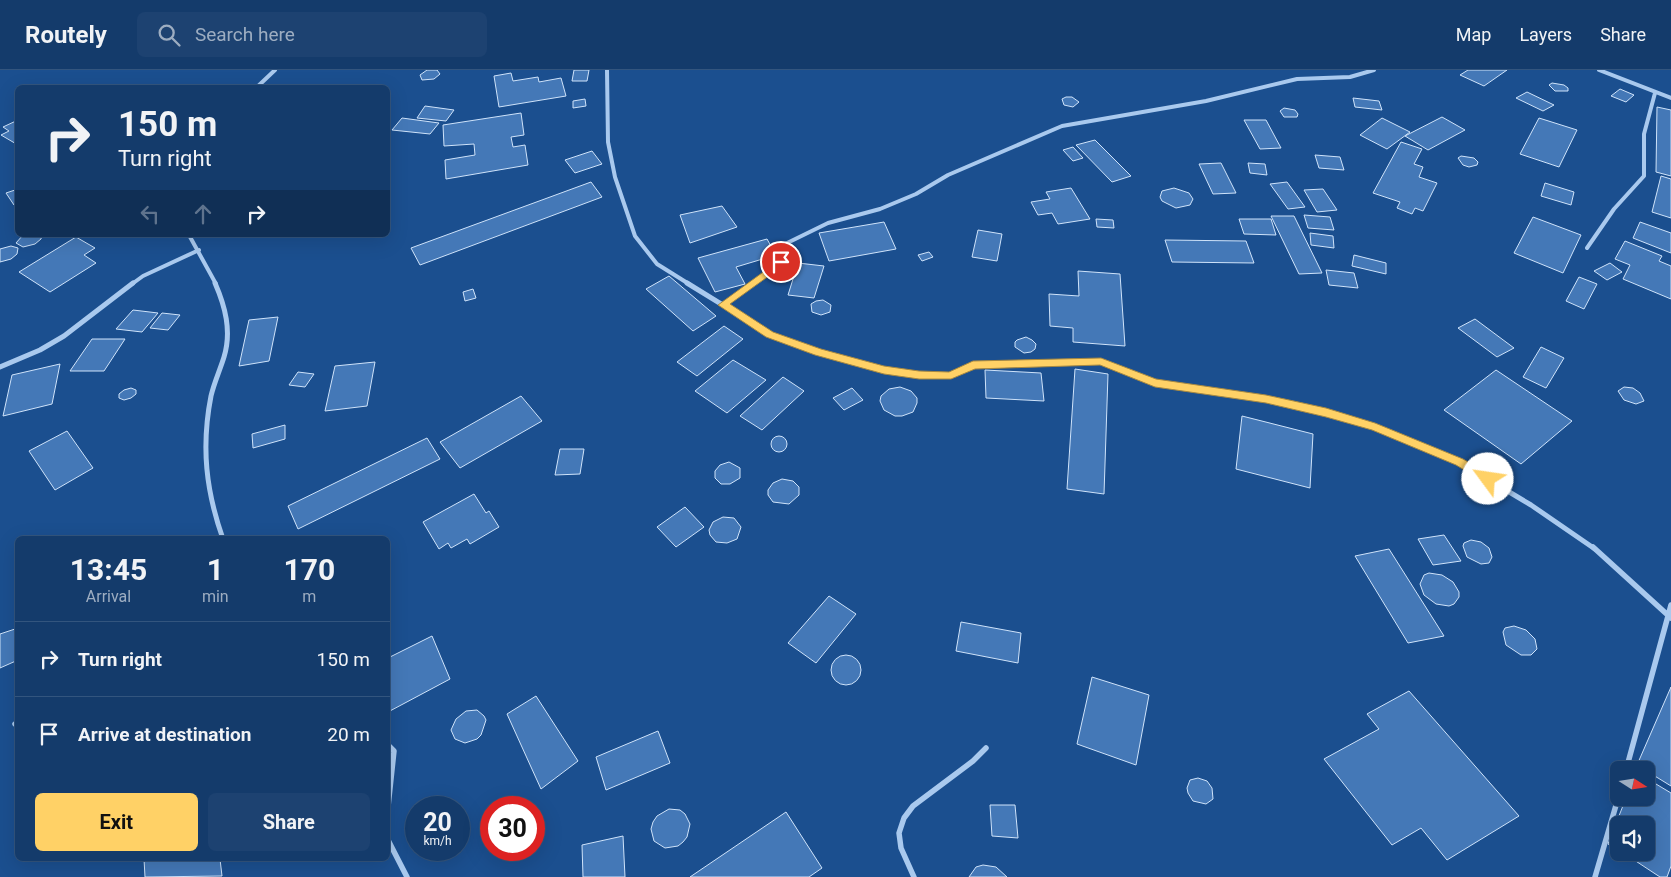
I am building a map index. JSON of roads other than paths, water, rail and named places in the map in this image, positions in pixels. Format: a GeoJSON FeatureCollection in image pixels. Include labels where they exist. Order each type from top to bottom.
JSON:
{"type":"FeatureCollection","features":[{"type":"Feature","properties":{"kind":"street"},"geometry":{"type":"LineString","coordinates":[[259,85],[276,70]]}},
{"type":"Feature","properties":{"kind":"street"},"geometry":{"type":"LineString","coordinates":[[607,70],[608,142],[615,177],[634,236],[657,264],[770,334],[819,352],[884,370],[919,375],[951,376],[973,365],[1101,362],[1155,383],[1266,399],[1375,427],[1460,462],[1531,505],[1600,552],[1669,616]]}},
{"type":"Feature","properties":{"kind":"street"},"geometry":{"type":"LineString","coordinates":[[723,305],[781,262],[782,246],[828,223],[880,210],[916,194],[948,175],[1062,126],[1206,101],[1297,79],[1350,76],[1374,70]]}},
{"type":"Feature","properties":{"kind":"street"},"geometry":{"type":"LineString","coordinates":[[1599,70],[1671,98]]}},
{"type":"Feature","properties":{"kind":"street"},"geometry":{"type":"LineString","coordinates":[[1587,248],[1614,209],[1644,176],[1644,134],[1655,92]]}},
{"type":"Feature","properties":{"kind":"street"},"geometry":{"type":"LineString","coordinates":[[191,237],[210,270],[221,296],[228,331],[223,362],[211,395],[207,467],[211,501],[222,536]]}},
{"type":"Feature","properties":{"kind":"street"},"geometry":{"type":"LineString","coordinates":[[0,368],[40,350],[64,336],[111,298],[144,276],[199,250]]}},
{"type":"Feature","properties":{"kind":"street"},"geometry":{"type":"LineString","coordinates":[[1629,761],[1671,605]]}},
{"type":"Feature","properties":{"kind":"street"},"geometry":{"type":"LineString","coordinates":[[390,747],[394,751],[390,788]]}},
{"type":"Feature","properties":{"kind":"street"},"geometry":{"type":"LineString","coordinates":[[914,877],[901,848],[899,833],[904,818],[913,806],[973,761],[986,748]]}},
{"type":"Feature","properties":{"kind":"street"},"geometry":{"type":"LineString","coordinates":[[1595,877],[1616,806]]}},
{"type":"Feature","properties":{"kind":"street"},"geometry":{"type":"LineString","coordinates":[[390,844],[407,877]]}}]}
